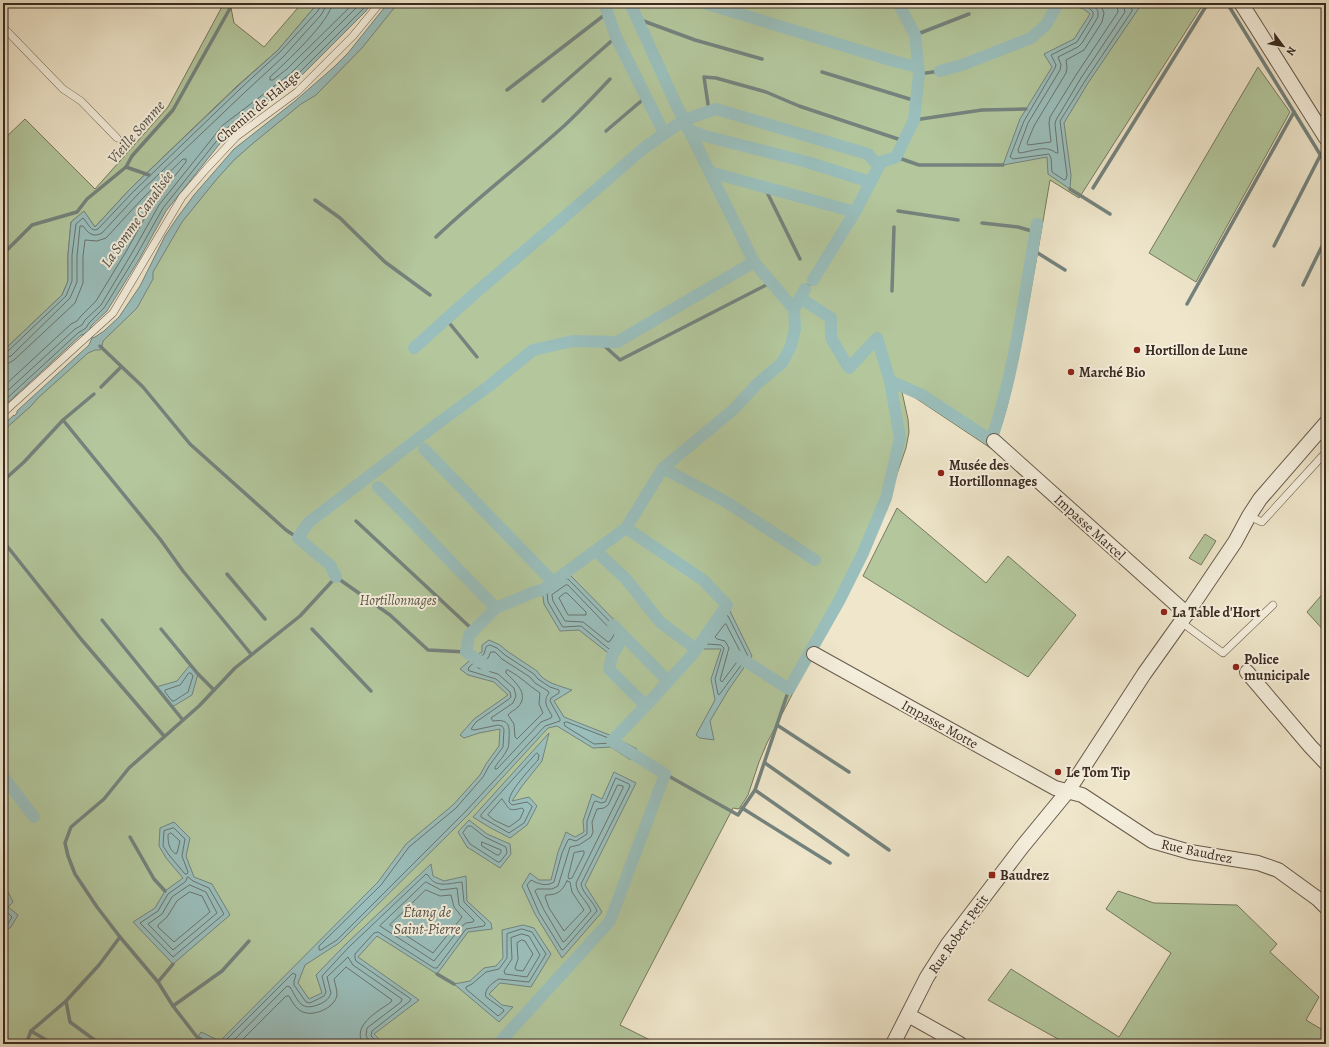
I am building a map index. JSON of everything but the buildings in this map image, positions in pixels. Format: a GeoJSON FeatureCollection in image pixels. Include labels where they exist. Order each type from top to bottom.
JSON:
{"type":"FeatureCollection","features":[{"type":"Feature","properties":{"kind":"street"},"geometry":{"type":"LineString","coordinates":[[1241,3],[1326,138]]}},
{"type":"Feature","properties":{"kind":"street","name":"Rue Robert Petit"},"geometry":{"type":"LineString","coordinates":[[893,1044],[927,976],[948,944],[1022,847],[1068,791],[1144,674],[1235,542],[1260,499],[1326,423]]}},
{"type":"Feature","properties":{"kind":"street","name":"Impasse Marcel"},"geometry":{"type":"LineString","coordinates":[[994,441],[1184,618]]}},
{"type":"Feature","properties":{"kind":"street","name":"Impasse Motte"},"geometry":{"type":"LineString","coordinates":[[814,654],[1055,788],[1068,791]]}},
{"type":"Feature","properties":{"kind":"street"},"geometry":{"type":"LineString","coordinates":[[1247,672],[1326,763]]}},
{"type":"Feature","properties":{"kind":"street","name":"Rue Baudrez"},"geometry":{"type":"LineString","coordinates":[[1068,791],[1082,795],[1152,841],[1190,852],[1258,864],[1278,870],[1326,906]]}},
{"type":"Feature","properties":{"kind":"street"},"geometry":{"type":"LineString","coordinates":[[908,1015],[960,1044]]}},
{"type":"Feature","properties":{"kind":"lane","name":"Chemin de Halage"},"geometry":{"type":"LineString","coordinates":[[3,413],[113,313],[182,197],[207,168],[236,137],[297,92],[353,36],[380,3]]}},
{"type":"Feature","properties":{"kind":"lane"},"geometry":{"type":"LineString","coordinates":[[3,27],[63,89],[81,101],[117,138]]}},
{"type":"Feature","properties":{"kind":"lane"},"geometry":{"type":"LineString","coordinates":[[1249,516],[1262,522],[1326,452]]}},
{"type":"Feature","properties":{"kind":"lane"},"geometry":{"type":"LineString","coordinates":[[1184,618],[1223,653],[1273,605]]}},
{"type":"Feature","properties":{"kind":"green space"},"geometry":{"type":"Polygon","coordinates":[[[224,3],[230,3],[234,23],[264,47],[302,3],[318,3],[278,50],[237,86],[131,188],[95,227],[84,212],[71,222],[68,255],[68,281],[62,295],[3,351],[3,140],[25,119],[95,189],[168,107],[224,3]]]}},
{"type":"Feature","properties":{"kind":"green space","name":"Hortillonnages"},"geometry":{"type":"Polygon","coordinates":[[[392,3],[1204,3],[1079,198],[1050,180],[1013,381],[998,436],[992,449],[908,393],[902,392],[908,419],[909,432],[906,448],[890,494],[864,552],[767,743],[748,795],[739,809],[733,808],[620,1025],[658,1044],[3,1044],[3,428],[126,314],[167,236],[238,148],[314,89],[357,46],[392,3]]]}},
{"type":"Feature","properties":{"kind":"green space"},"geometry":{"type":"Polygon","coordinates":[[[1258,67],[1290,112],[1196,282],[1149,253],[1258,67]]]}},
{"type":"Feature","properties":{"kind":"green space"},"geometry":{"type":"Polygon","coordinates":[[[897,508],[986,583],[1008,556],[1076,615],[1028,677],[863,576],[897,508]]]}},
{"type":"Feature","properties":{"kind":"green space"},"geometry":{"type":"Polygon","coordinates":[[[1205,534],[1216,541],[1201,565],[1189,558],[1205,534]]]}},
{"type":"Feature","properties":{"kind":"green space"},"geometry":{"type":"Polygon","coordinates":[[[1326,590],[1326,633],[1307,612],[1326,590]]]}},
{"type":"Feature","properties":{"kind":"green space"},"geometry":{"type":"Polygon","coordinates":[[[1118,891],[1154,903],[1237,905],[1277,944],[1270,952],[1319,997],[1306,1020],[1326,1032],[1326,1044],[1067,1044],[988,1000],[1011,969],[1119,1037],[1171,953],[1106,909],[1118,891]]]}},
{"type":"Feature","properties":{"kind":"water","name":"La Somme Canalisée"},"geometry":{"type":"Polygon","coordinates":[[[318,3],[372,3],[366,11],[296,81],[230,131],[166,211],[140,258],[107,311],[91,326],[90,331],[81,335],[3,407],[3,351],[62,295],[68,281],[68,255],[71,222],[84,211],[95,227],[131,188],[278,50],[318,3]]]}},
{"type":"Feature","properties":{"kind":"water"},"geometry":{"type":"Polygon","coordinates":[[[388,3],[398,3],[362,48],[316,95],[301,104],[251,145],[234,160],[216,180],[182,222],[153,272],[153,279],[137,308],[103,341],[100,350],[95,350],[88,353],[3,431],[3,425],[17,413],[17,411],[89,345],[92,338],[104,331],[119,317],[140,286],[165,236],[177,218],[194,195],[234,149],[295,101],[334,67],[348,53],[388,3]]]}},
{"type":"Feature","properties":{"kind":"water"},"geometry":{"type":"Polygon","coordinates":[[[1088,3],[1129,3],[1139,8],[1088,83],[1064,123],[1071,175],[1070,189],[1048,174],[1047,157],[1003,165],[1020,119],[1052,67],[1044,54],[1074,39],[1090,14],[1081,7],[1088,3]]]}},
{"type":"Feature","properties":{"kind":"water"},"geometry":{"type":"Polygon","coordinates":[[[570,575],[628,634],[624,637],[612,656],[579,630],[560,631],[544,604],[542,590],[563,576],[570,575]]]}},
{"type":"Feature","properties":{"kind":"water"},"geometry":{"type":"Polygon","coordinates":[[[727,605],[752,656],[729,689],[710,721],[714,740],[700,738],[696,735],[715,700],[711,679],[721,649],[696,649],[727,605]]]}},
{"type":"Feature","properties":{"kind":"water","name":"Étang de Saint-Pierre"},"geometry":{"type":"Polygon","coordinates":[[[489,640],[500,645],[537,671],[548,681],[572,690],[554,701],[564,717],[612,736],[637,749],[631,760],[611,747],[593,748],[557,726],[548,728],[468,815],[339,943],[305,965],[298,983],[309,999],[322,993],[316,975],[346,944],[431,864],[433,876],[444,881],[466,876],[467,901],[491,923],[492,929],[468,932],[437,974],[377,936],[358,957],[419,1000],[374,1034],[384,1044],[193,1044],[201,1032],[220,1041],[378,882],[406,844],[453,805],[480,775],[499,746],[500,729],[479,733],[464,738],[460,735],[474,719],[508,695],[494,682],[468,675],[460,669],[476,655],[482,652],[482,645],[489,640]]]}},
{"type":"Feature","properties":{"kind":"water"},"geometry":{"type":"Polygon","coordinates":[[[190,665],[198,674],[192,695],[172,707],[156,687],[177,681],[190,665]]]}},
{"type":"Feature","properties":{"kind":"water"},"geometry":{"type":"Polygon","coordinates":[[[549,733],[542,761],[512,801],[529,797],[537,806],[527,825],[510,838],[473,817],[549,733]]]}},
{"type":"Feature","properties":{"kind":"water"},"geometry":{"type":"Polygon","coordinates":[[[614,772],[636,783],[585,885],[602,912],[562,958],[535,914],[522,886],[530,873],[539,880],[551,880],[558,852],[566,832],[575,837],[584,832],[583,821],[592,794],[602,799],[614,772]]]}},
{"type":"Feature","properties":{"kind":"water"},"geometry":{"type":"Polygon","coordinates":[[[3,817],[7,820],[7,860],[3,863],[3,817]]]}},
{"type":"Feature","properties":{"kind":"water"},"geometry":{"type":"Polygon","coordinates":[[[469,820],[487,834],[510,844],[511,854],[500,868],[467,847],[458,832],[469,820]]]}},
{"type":"Feature","properties":{"kind":"water"},"geometry":{"type":"Polygon","coordinates":[[[174,822],[190,838],[186,856],[194,877],[212,884],[230,915],[173,964],[133,922],[155,908],[165,891],[183,878],[166,858],[159,846],[160,828],[174,822]]]}},
{"type":"Feature","properties":{"kind":"water"},"geometry":{"type":"Polygon","coordinates":[[[3,891],[8,892],[13,902],[8,907],[18,915],[11,927],[3,932],[3,891]]]}},
{"type":"Feature","properties":{"kind":"water"},"geometry":{"type":"Polygon","coordinates":[[[523,925],[534,928],[551,954],[531,987],[500,983],[489,994],[502,1005],[513,1007],[499,1022],[454,984],[470,981],[484,968],[496,966],[503,958],[502,930],[523,925]]]}},
{"type":"Feature","properties":{"kind":"waterway","name":"Vieille Somme"},"geometry":{"type":"LineString","coordinates":[[3,254],[32,225],[77,212],[87,199],[126,167],[132,156],[173,110],[233,3]]}},
{"type":"Feature","properties":{"kind":"waterway"},"geometry":{"type":"LineString","coordinates":[[604,3],[616,37],[664,133]]}},
{"type":"Feature","properties":{"kind":"waterway"},"geometry":{"type":"LineString","coordinates":[[630,3],[674,100],[754,262],[794,309],[805,289]]}},
{"type":"Feature","properties":{"kind":"waterway"},"geometry":{"type":"LineString","coordinates":[[704,3],[897,62],[918,67]]}},
{"type":"Feature","properties":{"kind":"waterway"},"geometry":{"type":"LineString","coordinates":[[813,280],[855,212],[881,162],[896,157],[914,120],[919,74],[915,35],[898,3]]}},
{"type":"Feature","properties":{"kind":"waterway"},"geometry":{"type":"LineString","coordinates":[[940,71],[962,65],[1031,38],[1046,25],[1058,3]]}},
{"type":"Feature","properties":{"kind":"waterway"},"geometry":{"type":"LineString","coordinates":[[1079,3],[1081,7]]}},
{"type":"Feature","properties":{"kind":"waterway"},"geometry":{"type":"LineString","coordinates":[[1093,188],[1208,3]]}},
{"type":"Feature","properties":{"kind":"waterway"},"geometry":{"type":"LineString","coordinates":[[1227,3],[1326,164]]}},
{"type":"Feature","properties":{"kind":"waterway"},"geometry":{"type":"LineString","coordinates":[[507,90],[607,13]]}},
{"type":"Feature","properties":{"kind":"waterway"},"geometry":{"type":"LineString","coordinates":[[915,35],[969,14]]}},
{"type":"Feature","properties":{"kind":"waterway"},"geometry":{"type":"LineString","coordinates":[[638,19],[695,40],[762,59]]}},
{"type":"Feature","properties":{"kind":"waterway"},"geometry":{"type":"LineString","coordinates":[[543,101],[616,37]]}},
{"type":"Feature","properties":{"kind":"waterway"},"geometry":{"type":"LineString","coordinates":[[919,74],[940,71]]}},
{"type":"Feature","properties":{"kind":"waterway"},"geometry":{"type":"LineString","coordinates":[[822,72],[916,101]]}},
{"type":"Feature","properties":{"kind":"waterway"},"geometry":{"type":"LineString","coordinates":[[709,111],[704,77],[716,78],[766,92],[799,106],[904,141]]}},
{"type":"Feature","properties":{"kind":"waterway"},"geometry":{"type":"LineString","coordinates":[[436,237],[565,125],[610,79]]}},
{"type":"Feature","properties":{"kind":"waterway"},"geometry":{"type":"LineString","coordinates":[[606,131],[647,96]]}},
{"type":"Feature","properties":{"kind":"waterway"},"geometry":{"type":"LineString","coordinates":[[414,348],[473,295],[644,148],[684,120],[716,109],[868,154],[875,162],[881,162]]}},
{"type":"Feature","properties":{"kind":"waterway"},"geometry":{"type":"LineString","coordinates":[[914,120],[982,110],[1026,109]]}},
{"type":"Feature","properties":{"kind":"waterway"},"geometry":{"type":"LineString","coordinates":[[1187,304],[1294,112]]}},
{"type":"Feature","properties":{"kind":"waterway"},"geometry":{"type":"LineString","coordinates":[[689,130],[705,136],[807,162],[870,182]]}},
{"type":"Feature","properties":{"kind":"waterway"},"geometry":{"type":"LineString","coordinates":[[1274,246],[1320,156]]}},
{"type":"Feature","properties":{"kind":"waterway"},"geometry":{"type":"LineString","coordinates":[[896,157],[919,165],[1003,165]]}},
{"type":"Feature","properties":{"kind":"waterway","name":"La Somme Canalisée"},"geometry":{"type":"LineString","coordinates":[[126,167],[149,175]]}},
{"type":"Feature","properties":{"kind":"waterway"},"geometry":{"type":"LineString","coordinates":[[710,172],[855,212]]}},
{"type":"Feature","properties":{"kind":"waterway"},"geometry":{"type":"LineString","coordinates":[[764,186],[800,259]]}},
{"type":"Feature","properties":{"kind":"waterway"},"geometry":{"type":"LineString","coordinates":[[1070,189],[1110,214]]}},
{"type":"Feature","properties":{"kind":"waterway"},"geometry":{"type":"LineString","coordinates":[[315,200],[340,218],[385,262],[430,295]]}},
{"type":"Feature","properties":{"kind":"waterway"},"geometry":{"type":"LineString","coordinates":[[898,211],[958,220]]}},
{"type":"Feature","properties":{"kind":"waterway"},"geometry":{"type":"LineString","coordinates":[[982,223],[1018,227],[1035,232]]}},
{"type":"Feature","properties":{"kind":"waterway"},"geometry":{"type":"LineString","coordinates":[[890,381],[922,395],[989,439],[992,438],[1013,359],[1037,224]]}},
{"type":"Feature","properties":{"kind":"waterway"},"geometry":{"type":"LineString","coordinates":[[892,291],[894,227]]}},
{"type":"Feature","properties":{"kind":"waterway"},"geometry":{"type":"LineString","coordinates":[[1303,285],[1326,238]]}},
{"type":"Feature","properties":{"kind":"waterway"},"geometry":{"type":"LineString","coordinates":[[1033,250],[1065,270]]}},
{"type":"Feature","properties":{"kind":"waterway"},"geometry":{"type":"LineString","coordinates":[[336,577],[330,565],[298,538],[308,523],[489,386],[533,350],[573,341],[617,342],[754,262]]}},
{"type":"Feature","properties":{"kind":"waterway"},"geometry":{"type":"LineString","coordinates":[[805,289],[813,280]]}},
{"type":"Feature","properties":{"kind":"waterway"},"geometry":{"type":"LineString","coordinates":[[599,341],[620,360],[772,282]]}},
{"type":"Feature","properties":{"kind":"waterway"},"geometry":{"type":"LineString","coordinates":[[734,654],[789,689],[839,601],[863,553],[886,498],[900,438],[890,381],[877,338],[849,368],[831,338],[831,318],[800,298]]}},
{"type":"Feature","properties":{"kind":"waterway"},"geometry":{"type":"LineString","coordinates":[[498,1044],[610,921],[665,774],[612,741],[693,654],[727,605],[703,580],[626,528],[663,468],[733,410],[758,383],[782,363],[791,346],[795,329],[794,309]]}},
{"type":"Feature","properties":{"kind":"waterway"},"geometry":{"type":"LineString","coordinates":[[446,319],[477,357]]}},
{"type":"Feature","properties":{"kind":"waterway"},"geometry":{"type":"LineString","coordinates":[[100,346],[143,387],[190,444],[286,530],[298,538]]}},
{"type":"Feature","properties":{"kind":"waterway"},"geometry":{"type":"LineString","coordinates":[[101,387],[121,367]]}},
{"type":"Feature","properties":{"kind":"waterway"},"geometry":{"type":"LineString","coordinates":[[3,481],[24,462],[63,420],[94,394]]}},
{"type":"Feature","properties":{"kind":"waterway"},"geometry":{"type":"LineString","coordinates":[[63,420],[251,654]]}},
{"type":"Feature","properties":{"kind":"waterway"},"geometry":{"type":"LineString","coordinates":[[424,449],[553,582]]}},
{"type":"Feature","properties":{"kind":"waterway"},"geometry":{"type":"LineString","coordinates":[[663,468],[728,503],[815,560]]}},
{"type":"Feature","properties":{"kind":"waterway"},"geometry":{"type":"LineString","coordinates":[[378,487],[496,608]]}},
{"type":"Feature","properties":{"kind":"waterway"},"geometry":{"type":"LineString","coordinates":[[356,521],[473,630]]}},
{"type":"Feature","properties":{"kind":"waterway"},"geometry":{"type":"LineString","coordinates":[[487,666],[466,652],[469,635],[496,608],[542,590],[626,528]]}},
{"type":"Feature","properties":{"kind":"waterway"},"geometry":{"type":"LineString","coordinates":[[3,541],[81,639],[164,736]]}},
{"type":"Feature","properties":{"kind":"waterway"},"geometry":{"type":"LineString","coordinates":[[596,551],[626,579],[660,622],[696,649]]}},
{"type":"Feature","properties":{"kind":"waterway"},"geometry":{"type":"LineString","coordinates":[[227,574],[265,619]]}},
{"type":"Feature","properties":{"kind":"waterway"},"geometry":{"type":"LineString","coordinates":[[201,1039],[197,1037],[173,1006],[158,982],[97,907],[75,874],[65,843],[71,827],[104,799],[129,768],[199,706],[235,668],[300,616],[336,577],[390,615],[428,650],[466,652]]}},
{"type":"Feature","properties":{"kind":"waterway"},"geometry":{"type":"LineString","coordinates":[[102,620],[182,719]]}},
{"type":"Feature","properties":{"kind":"waterway"},"geometry":{"type":"LineString","coordinates":[[613,625],[668,681]]}},
{"type":"Feature","properties":{"kind":"waterway"},"geometry":{"type":"LineString","coordinates":[[161,629],[198,674],[214,690]]}},
{"type":"Feature","properties":{"kind":"waterway"},"geometry":{"type":"LineString","coordinates":[[312,629],[371,691]]}},
{"type":"Feature","properties":{"kind":"waterway"},"geometry":{"type":"LineString","coordinates":[[623,637],[612,656],[609,669],[646,706]]}},
{"type":"Feature","properties":{"kind":"waterway"},"geometry":{"type":"LineString","coordinates":[[665,774],[738,815],[755,790],[789,689]]}},
{"type":"Feature","properties":{"kind":"waterway"},"geometry":{"type":"LineString","coordinates":[[777,725],[849,772]]}},
{"type":"Feature","properties":{"kind":"waterway"},"geometry":{"type":"LineString","coordinates":[[765,763],[889,850]]}},
{"type":"Feature","properties":{"kind":"waterway"},"geometry":{"type":"LineString","coordinates":[[3,776],[34,817]]}},
{"type":"Feature","properties":{"kind":"waterway"},"geometry":{"type":"LineString","coordinates":[[755,790],[848,855]]}},
{"type":"Feature","properties":{"kind":"waterway"},"geometry":{"type":"LineString","coordinates":[[742,808],[830,863]]}},
{"type":"Feature","properties":{"kind":"waterway"},"geometry":{"type":"LineString","coordinates":[[130,837],[154,879],[165,891]]}},
{"type":"Feature","properties":{"kind":"waterway"},"geometry":{"type":"LineString","coordinates":[[100,1044],[70,1022],[66,1001],[99,965],[120,937]]}},
{"type":"Feature","properties":{"kind":"waterway"},"geometry":{"type":"LineString","coordinates":[[173,1006],[222,971],[249,941]]}},
{"type":"Feature","properties":{"kind":"waterway"},"geometry":{"type":"LineString","coordinates":[[158,982],[173,964]]}},
{"type":"Feature","properties":{"kind":"waterway"},"geometry":{"type":"LineString","coordinates":[[437,974],[454,984]]}},
{"type":"Feature","properties":{"kind":"waterway"},"geometry":{"type":"LineString","coordinates":[[26,1044],[31,1031],[66,1001]]}},
{"type":"Feature","properties":{"kind":"waterway"},"geometry":{"type":"LineString","coordinates":[[31,1031],[53,1044]]}},
{"type":"Feature","properties":{"kind":"place","name":"Hortillon de Lune"},"geometry":{"type":"Point","coordinates":[1137,350]}},
{"type":"Feature","properties":{"kind":"place","name":"Marché Bio"},"geometry":{"type":"Point","coordinates":[1071,372]}},
{"type":"Feature","properties":{"kind":"place","name":"Musée des Hortillonnages"},"geometry":{"type":"Point","coordinates":[941,473]}},
{"type":"Feature","properties":{"kind":"place","name":"La Table d'Hort"},"geometry":{"type":"Point","coordinates":[1164,612]}},
{"type":"Feature","properties":{"kind":"place","name":"Police municipale"},"geometry":{"type":"Point","coordinates":[1236,667]}},
{"type":"Feature","properties":{"kind":"place","name":"Le Tom Tip"},"geometry":{"type":"Point","coordinates":[1058,772]}},
{"type":"Feature","properties":{"kind":"place","name":"Baudrez"},"geometry":{"type":"Point","coordinates":[992,875]}}]}
